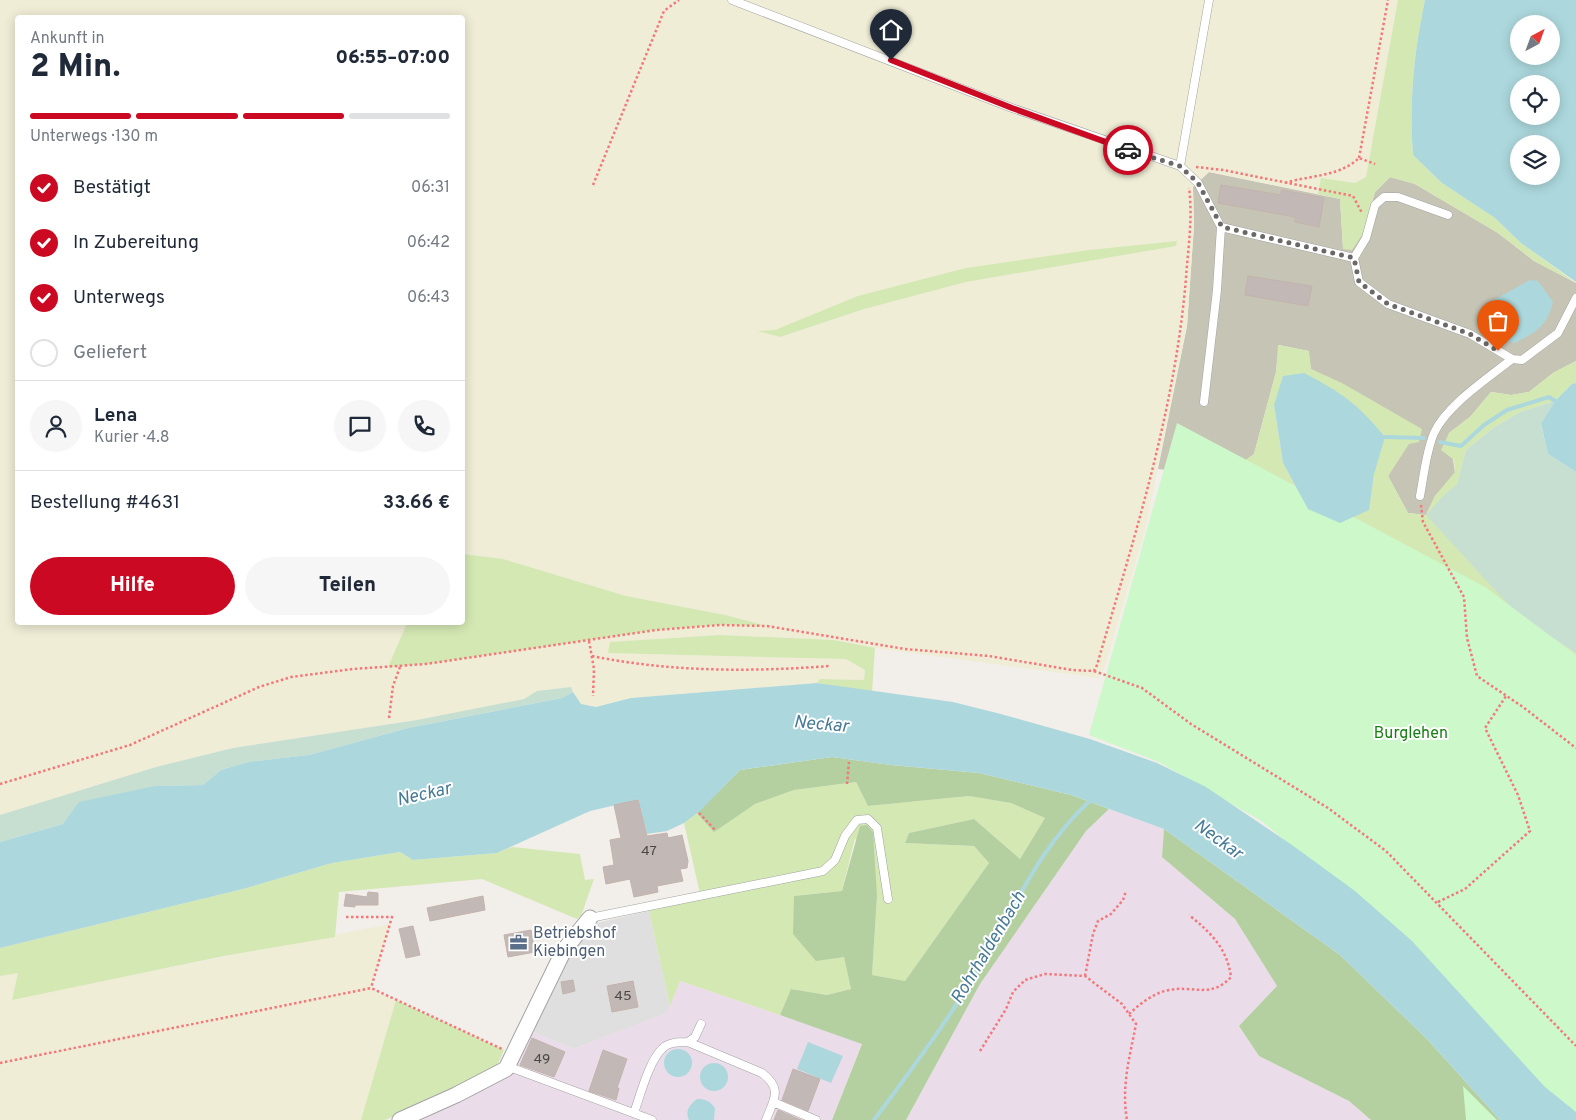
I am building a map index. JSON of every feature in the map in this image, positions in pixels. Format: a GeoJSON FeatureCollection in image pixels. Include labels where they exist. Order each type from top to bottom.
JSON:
{"type":"FeatureCollection","features":[{"type":"Feature","properties":{"kind":"street"},"geometry":{"type":"LineString","coordinates":[[400,1120],[456,1095],[506,1068],[564,950],[590,918]]}},
{"type":"Feature","properties":{"kind":"lane"},"geometry":{"type":"LineString","coordinates":[[732,0],[1012,108],[1180,166],[1198,183],[1222,227],[1204,402]]}},
{"type":"Feature","properties":{"kind":"lane"},"geometry":{"type":"LineString","coordinates":[[1180,166],[1209,0]]}},
{"type":"Feature","properties":{"kind":"lane"},"geometry":{"type":"LineString","coordinates":[[1448,215],[1398,197],[1384,197],[1376,205],[1366,238],[1354,258],[1359,282],[1388,304],[1470,334],[1512,359],[1522,360],[1558,334],[1576,298]]}},
{"type":"Feature","properties":{"kind":"lane"},"geometry":{"type":"LineString","coordinates":[[1222,227],[1354,258]]}},
{"type":"Feature","properties":{"kind":"lane"},"geometry":{"type":"LineString","coordinates":[[1420,496],[1429,449],[1435,432],[1448,413],[1512,359]]}},
{"type":"Feature","properties":{"kind":"lane"},"geometry":{"type":"LineString","coordinates":[[590,918],[823,870],[835,860],[845,836],[856,820],[868,819],[877,828],[888,899]]}},
{"type":"Feature","properties":{"kind":"lane"},"geometry":{"type":"LineString","coordinates":[[688,1042],[695,1037],[701,1024]]}},
{"type":"Feature","properties":{"kind":"lane"},"geometry":{"type":"LineString","coordinates":[[634,1113],[655,1058],[662,1048],[675,1042],[688,1042],[762,1073],[772,1081],[776,1092],[766,1120]]}},
{"type":"Feature","properties":{"kind":"lane"},"geometry":{"type":"LineString","coordinates":[[506,1068],[515,1069],[652,1120]]}},
{"type":"Feature","properties":{"kind":"lane"},"geometry":{"type":"LineString","coordinates":[[773,1102],[816,1120]]}},
{"type":"Feature","properties":{"kind":"path"},"geometry":{"type":"LineString","coordinates":[[593,185],[664,11],[679,0]]}},
{"type":"Feature","properties":{"kind":"path"},"geometry":{"type":"LineString","coordinates":[[1283,183],[1305,177],[1329,174],[1350,166],[1359,158],[1388,0]]}},
{"type":"Feature","properties":{"kind":"path"},"geometry":{"type":"LineString","coordinates":[[1359,158],[1375,164]]}},
{"type":"Feature","properties":{"kind":"path"},"geometry":{"type":"LineString","coordinates":[[1094,671],[1099,659],[1164,423],[1180,346],[1190,217],[1189,188],[1180,166],[1223,170],[1347,195],[1357,200],[1359,209],[1370,223]]}},
{"type":"Feature","properties":{"kind":"path"},"geometry":{"type":"LineString","coordinates":[[1420,496],[1423,522],[1464,597],[1467,638],[1477,676],[1576,748]]}},
{"type":"Feature","properties":{"kind":"path"},"geometry":{"type":"LineString","coordinates":[[0,784],[130,745],[259,687],[291,677],[353,669],[400,667],[656,630],[720,625],[768,626],[905,649],[989,656],[1072,670],[1094,671],[1142,688],[1191,724],[1328,808],[1386,851],[1438,902],[1576,1046]]}},
{"type":"Feature","properties":{"kind":"path"},"geometry":{"type":"LineString","coordinates":[[589,641],[594,669],[593,696]]}},
{"type":"Feature","properties":{"kind":"path"},"geometry":{"type":"LineString","coordinates":[[592,656],[692,669],[770,671],[830,666]]}},
{"type":"Feature","properties":{"kind":"path"},"geometry":{"type":"LineString","coordinates":[[390,718],[393,686],[400,667]]}},
{"type":"Feature","properties":{"kind":"path"},"geometry":{"type":"LineString","coordinates":[[1438,902],[1465,889],[1530,831],[1518,795],[1485,728],[1506,696]]}},
{"type":"Feature","properties":{"kind":"path"},"geometry":{"type":"LineString","coordinates":[[848,784],[849,762]]}},
{"type":"Feature","properties":{"kind":"path"},"geometry":{"type":"LineString","coordinates":[[699,813],[716,830]]}},
{"type":"Feature","properties":{"kind":"path"},"geometry":{"type":"LineString","coordinates":[[1085,976],[1093,934],[1098,921],[1110,914],[1122,900],[1126,891]]}},
{"type":"Feature","properties":{"kind":"path"},"geometry":{"type":"LineString","coordinates":[[1129,1014],[1144,1001],[1169,990],[1205,990],[1223,986],[1231,976],[1229,958],[1208,930],[1189,915]]}},
{"type":"Feature","properties":{"kind":"path"},"geometry":{"type":"LineString","coordinates":[[346,917],[392,917],[371,988]]}},
{"type":"Feature","properties":{"kind":"path"},"geometry":{"type":"LineString","coordinates":[[980,1051],[1006,1009],[1013,992],[1024,980],[1045,974],[1085,976],[1122,1004],[1136,1024],[1125,1072],[1127,1120]]}},
{"type":"Feature","properties":{"kind":"path"},"geometry":{"type":"LineString","coordinates":[[0,1064],[371,988],[514,1055]]}},
{"type":"Feature","properties":{"kind":"shaded area"},"geometry":{"type":"Polygon","coordinates":[[[0,0],[1398,0],[1366,177],[1355,183],[1321,178],[1318,194],[1209,172],[1193,187],[1194,226],[1187,326],[1145,530],[1104,669],[1099,678],[875,648],[834,640],[720,635],[610,642],[609,653],[846,659],[865,670],[864,680],[821,679],[817,683],[631,698],[596,707],[580,704],[571,687],[537,691],[525,699],[417,720],[233,748],[156,767],[0,815],[0,0]],[[1177,241],[1089,250],[775,330],[760,331],[780,337],[864,309],[966,282],[1175,246],[1177,241]]]}},
{"type":"Feature","properties":{"kind":"shaded area"},"geometry":{"type":"Polygon","coordinates":[[[1209,172],[1340,199],[1343,248],[1362,235],[1375,192],[1390,177],[1415,184],[1498,233],[1534,261],[1576,283],[1576,361],[1553,373],[1529,392],[1511,395],[1491,392],[1470,417],[1449,433],[1455,473],[1435,496],[1426,515],[1408,513],[1388,476],[1409,443],[1366,398],[1311,369],[1308,351],[1279,345],[1276,372],[1254,454],[1238,466],[1209,474],[1158,469],[1187,326],[1194,226],[1193,187],[1209,172]]]}},
{"type":"Feature","properties":{"kind":"shaded area"},"geometry":{"type":"Polygon","coordinates":[[[1109,809],[1164,829],[1162,857],[1235,919],[1277,986],[1239,1026],[1259,1056],[1349,1101],[1371,1120],[906,1120],[980,984],[1086,831],[1109,809]]]}},
{"type":"Feature","properties":{"kind":"shaded area"},"geometry":{"type":"Polygon","coordinates":[[[649,911],[670,1006],[667,1013],[574,1049],[530,1031],[569,952],[592,924],[649,911]]]}},
{"type":"Feature","properties":{"kind":"shaded area"},"geometry":{"type":"Polygon","coordinates":[[[390,924],[371,988],[396,1000],[361,1120],[0,1120],[0,976],[18,972],[12,999],[390,924]]]}},
{"type":"Feature","properties":{"kind":"shaded area"},"geometry":{"type":"Polygon","coordinates":[[[680,981],[862,1043],[832,1120],[422,1120],[510,1076],[530,1031],[574,1049],[667,1013],[680,981]]]}},
{"type":"Feature","properties":{"kind":"green space"},"geometry":{"type":"Polygon","coordinates":[[[1398,0],[1425,0],[1413,77],[1413,155],[1442,183],[1495,218],[1521,243],[1576,283],[1534,261],[1498,233],[1415,184],[1390,177],[1375,192],[1362,235],[1352,250],[1343,249],[1340,199],[1318,194],[1321,178],[1355,183],[1366,177],[1398,0]]]}},
{"type":"Feature","properties":{"kind":"green space"},"geometry":{"type":"Polygon","coordinates":[[[1177,241],[1176,246],[966,282],[864,309],[780,337],[758,331],[775,330],[858,296],[966,268],[1089,250],[1177,241]]]}},
{"type":"Feature","properties":{"kind":"green space"},"geometry":{"type":"Polygon","coordinates":[[[1278,345],[1309,351],[1311,369],[1342,383],[1422,429],[1419,442],[1409,444],[1388,476],[1408,513],[1426,515],[1435,496],[1455,472],[1454,460],[1441,450],[1449,433],[1470,417],[1491,392],[1511,395],[1529,392],[1553,373],[1576,361],[1576,383],[1572,384],[1555,401],[1520,412],[1493,428],[1466,450],[1457,484],[1443,496],[1518,615],[1576,653],[1576,1025],[1238,466],[1254,454],[1276,372],[1278,345]],[[1274,405],[1283,463],[1308,509],[1368,510],[1374,474],[1274,405]]]}},
{"type":"Feature","properties":{"kind":"green space"},"geometry":{"type":"Polygon","coordinates":[[[1555,401],[1541,425],[1548,454],[1576,472],[1576,653],[1518,615],[1426,515],[1457,484],[1466,450],[1493,428],[1520,412],[1555,401]]]}},
{"type":"Feature","properties":{"kind":"green space","name":"Burglehen"},"geometry":{"type":"Polygon","coordinates":[[[1177,423],[1485,587],[1576,655],[1576,1120],[1391,930],[1263,822],[1159,762],[1089,735],[1177,423]]]}},
{"type":"Feature","properties":{"kind":"green space"},"geometry":{"type":"Polygon","coordinates":[[[465,554],[503,559],[626,596],[725,615],[767,626],[720,625],[656,630],[426,664],[388,667],[406,625],[465,625],[465,554]]]}},
{"type":"Feature","properties":{"kind":"green space"},"geometry":{"type":"Polygon","coordinates":[[[720,635],[834,640],[875,648],[872,692],[817,683],[820,679],[864,680],[865,670],[846,659],[608,653],[610,642],[720,635]]]}},
{"type":"Feature","properties":{"kind":"green space"},"geometry":{"type":"Polygon","coordinates":[[[571,687],[573,692],[562,698],[408,728],[309,755],[248,762],[221,770],[203,785],[155,786],[63,824],[0,842],[0,815],[156,767],[233,748],[417,720],[524,699],[537,691],[571,687]]]}},
{"type":"Feature","properties":{"kind":"green space"},"geometry":{"type":"Polygon","coordinates":[[[832,757],[891,765],[979,773],[1071,795],[1109,809],[1086,831],[980,984],[906,1120],[832,1120],[862,1044],[780,1015],[791,989],[827,995],[851,989],[844,957],[816,961],[793,934],[794,896],[842,891],[860,826],[867,825],[873,832],[877,896],[872,975],[905,981],[989,863],[974,846],[905,843],[909,833],[974,819],[1020,859],[1045,818],[1011,803],[969,796],[868,806],[856,782],[794,790],[755,804],[714,832],[697,813],[740,770],[832,757]]]}},
{"type":"Feature","properties":{"kind":"green space"},"geometry":{"type":"Polygon","coordinates":[[[856,782],[868,806],[969,796],[1011,803],[1045,818],[1020,859],[974,819],[909,833],[905,843],[974,846],[989,863],[905,981],[872,975],[877,896],[855,838],[842,891],[794,896],[844,956],[851,989],[827,995],[791,989],[780,1015],[680,981],[670,1006],[649,911],[701,898],[684,823],[697,813],[714,831],[755,804],[794,790],[856,782]]]}},
{"type":"Feature","properties":{"kind":"green space"},"geometry":{"type":"Polygon","coordinates":[[[1164,829],[1340,955],[1428,1040],[1500,1120],[1371,1120],[1349,1101],[1259,1056],[1239,1026],[1277,986],[1235,919],[1162,857],[1164,829]]]}},
{"type":"Feature","properties":{"kind":"green space"},"geometry":{"type":"Polygon","coordinates":[[[512,847],[580,854],[585,880],[594,879],[581,916],[577,919],[482,879],[339,892],[335,937],[224,956],[12,1000],[18,973],[0,976],[0,948],[243,889],[332,863],[400,852],[413,860],[497,853],[512,847]]]}},
{"type":"Feature","properties":{"kind":"green space"},"geometry":{"type":"Polygon","coordinates":[[[396,1000],[504,1050],[497,1066],[455,1091],[385,1120],[361,1120],[396,1000]]]}},
{"type":"Feature","properties":{"kind":"green space"},"geometry":{"type":"Polygon","coordinates":[[[1463,1086],[1497,1120],[1466,1120],[1463,1086]]]}},
{"type":"Feature","properties":{"kind":"water"},"geometry":{"type":"Polygon","coordinates":[[[1425,0],[1576,0],[1576,282],[1521,243],[1495,218],[1442,183],[1413,155],[1412,96],[1415,57],[1425,0]]]}},
{"type":"Feature","properties":{"kind":"water"},"geometry":{"type":"Polygon","coordinates":[[[1530,280],[1538,281],[1553,302],[1551,310],[1540,328],[1514,343],[1494,336],[1477,325],[1483,306],[1530,280]]]}},
{"type":"Feature","properties":{"kind":"water"},"geometry":{"type":"Polygon","coordinates":[[[1304,373],[1328,386],[1357,407],[1385,437],[1374,474],[1369,510],[1340,523],[1308,509],[1283,463],[1274,405],[1283,376],[1304,373]]]}},
{"type":"Feature","properties":{"kind":"water"},"geometry":{"type":"Polygon","coordinates":[[[1576,383],[1576,472],[1548,454],[1541,424],[1555,401],[1572,384],[1576,383]]]}},
{"type":"Feature","properties":{"kind":"water","name":"Neckar"},"geometry":{"type":"Polygon","coordinates":[[[817,683],[953,702],[997,713],[1090,739],[1157,763],[1206,787],[1292,845],[1355,891],[1412,941],[1545,1087],[1576,1112],[1576,1120],[1500,1120],[1428,1040],[1340,955],[1164,829],[1071,795],[979,773],[891,765],[832,757],[740,770],[700,811],[684,823],[667,831],[647,834],[638,800],[590,811],[497,853],[413,860],[400,852],[332,863],[243,889],[0,948],[0,842],[63,824],[79,802],[155,786],[203,785],[221,770],[248,762],[309,755],[408,728],[562,698],[573,692],[581,704],[596,707],[631,698],[817,683]]]}},
{"type":"Feature","properties":{"kind":"water"},"geometry":{"type":"Polygon","coordinates":[[[808,1042],[843,1056],[831,1083],[797,1069],[808,1042]]]}},
{"type":"Feature","properties":{"kind":"water"},"geometry":{"type":"Polygon","coordinates":[[[678,1049],[688,1053],[692,1063],[688,1073],[678,1077],[668,1073],[664,1063],[668,1053],[678,1049]]]}},
{"type":"Feature","properties":{"kind":"water"},"geometry":{"type":"Polygon","coordinates":[[[714,1063],[724,1067],[728,1077],[724,1087],[714,1091],[704,1087],[700,1077],[704,1067],[714,1063]]]}},
{"type":"Feature","properties":{"kind":"water"},"geometry":{"type":"Polygon","coordinates":[[[697,1099],[708,1101],[715,1108],[714,1120],[689,1120],[687,1114],[689,1108],[697,1099]]]}},
{"type":"Feature","properties":{"kind":"building"},"geometry":{"type":"Polygon","coordinates":[[[1221,185],[1281,195],[1282,190],[1324,198],[1319,227],[1295,222],[1295,217],[1218,203],[1221,185]]]}},
{"type":"Feature","properties":{"kind":"building"},"geometry":{"type":"Polygon","coordinates":[[[1248,276],[1312,286],[1308,306],[1245,295],[1248,276]]]}},
{"type":"Feature","properties":{"kind":"building"},"geometry":{"type":"Polygon","coordinates":[[[638,800],[647,836],[667,833],[668,838],[682,835],[688,861],[687,868],[680,869],[683,881],[657,886],[658,892],[634,897],[630,879],[606,884],[603,867],[614,865],[610,840],[621,838],[614,805],[638,800]]]}},
{"type":"Feature","properties":{"kind":"building"},"geometry":{"type":"Polygon","coordinates":[[[368,892],[378,893],[378,905],[344,906],[346,894],[367,897],[368,892]]]}},
{"type":"Feature","properties":{"kind":"building"},"geometry":{"type":"Polygon","coordinates":[[[483,896],[485,910],[430,921],[427,908],[483,896]]]}},
{"type":"Feature","properties":{"kind":"building"},"geometry":{"type":"Polygon","coordinates":[[[413,926],[420,955],[406,958],[399,929],[413,926]]]}},
{"type":"Feature","properties":{"kind":"building","name":"Betriebshof Kiebingen"},"geometry":{"type":"Polygon","coordinates":[[[531,930],[535,952],[508,957],[504,935],[531,930]]]}},
{"type":"Feature","properties":{"kind":"building"},"geometry":{"type":"Polygon","coordinates":[[[573,980],[575,991],[563,994],[561,982],[573,980]]]}},
{"type":"Feature","properties":{"kind":"building"},"geometry":{"type":"Polygon","coordinates":[[[633,981],[638,1007],[612,1012],[607,986],[633,981]]]}},
{"type":"Feature","properties":{"kind":"building"},"geometry":{"type":"Polygon","coordinates":[[[532,1038],[565,1052],[554,1077],[520,1065],[532,1038]]]}},
{"type":"Feature","properties":{"kind":"building"},"geometry":{"type":"Polygon","coordinates":[[[603,1050],[627,1059],[617,1088],[619,1088],[616,1100],[589,1091],[603,1050]]]}},
{"type":"Feature","properties":{"kind":"building"},"geometry":{"type":"Polygon","coordinates":[[[793,1069],[820,1079],[808,1111],[782,1100],[793,1069]]]}},
{"type":"Feature","properties":{"kind":"building"},"geometry":{"type":"Polygon","coordinates":[[[778,1110],[801,1120],[774,1120],[778,1110]]]}},
{"type":"Feature","properties":{"kind":"waterway"},"geometry":{"type":"LineString","coordinates":[[1440,442],[1461,446],[1484,425],[1507,410],[1549,397],[1555,401]]}},
{"type":"Feature","properties":{"kind":"waterway"},"geometry":{"type":"LineString","coordinates":[[1385,437],[1424,438]]}},
{"type":"Feature","properties":{"kind":"waterway","name":"Rohrhaldenbach"},"geometry":{"type":"LineString","coordinates":[[874,1120],[926,1050],[962,996],[1041,860],[1056,838],[1093,798]]}},
{"type":"Feature","properties":{"kind":"way so far"},"geometry":{"type":"LineString","coordinates":[[1128,150],[1180,166],[1198,183],[1222,227],[1354,258],[1359,282],[1388,304],[1470,334],[1498,351]]}},
{"type":"Feature","properties":{"kind":"place","name":"Betriebshof Kiebingen"},"geometry":{"type":"Point","coordinates":[519,943]}},
{"type":"Feature","properties":{"kind":"route"},"geometry":{"type":"LineString","coordinates":[[891,60],[1012,108],[1128,150]]}}]}
